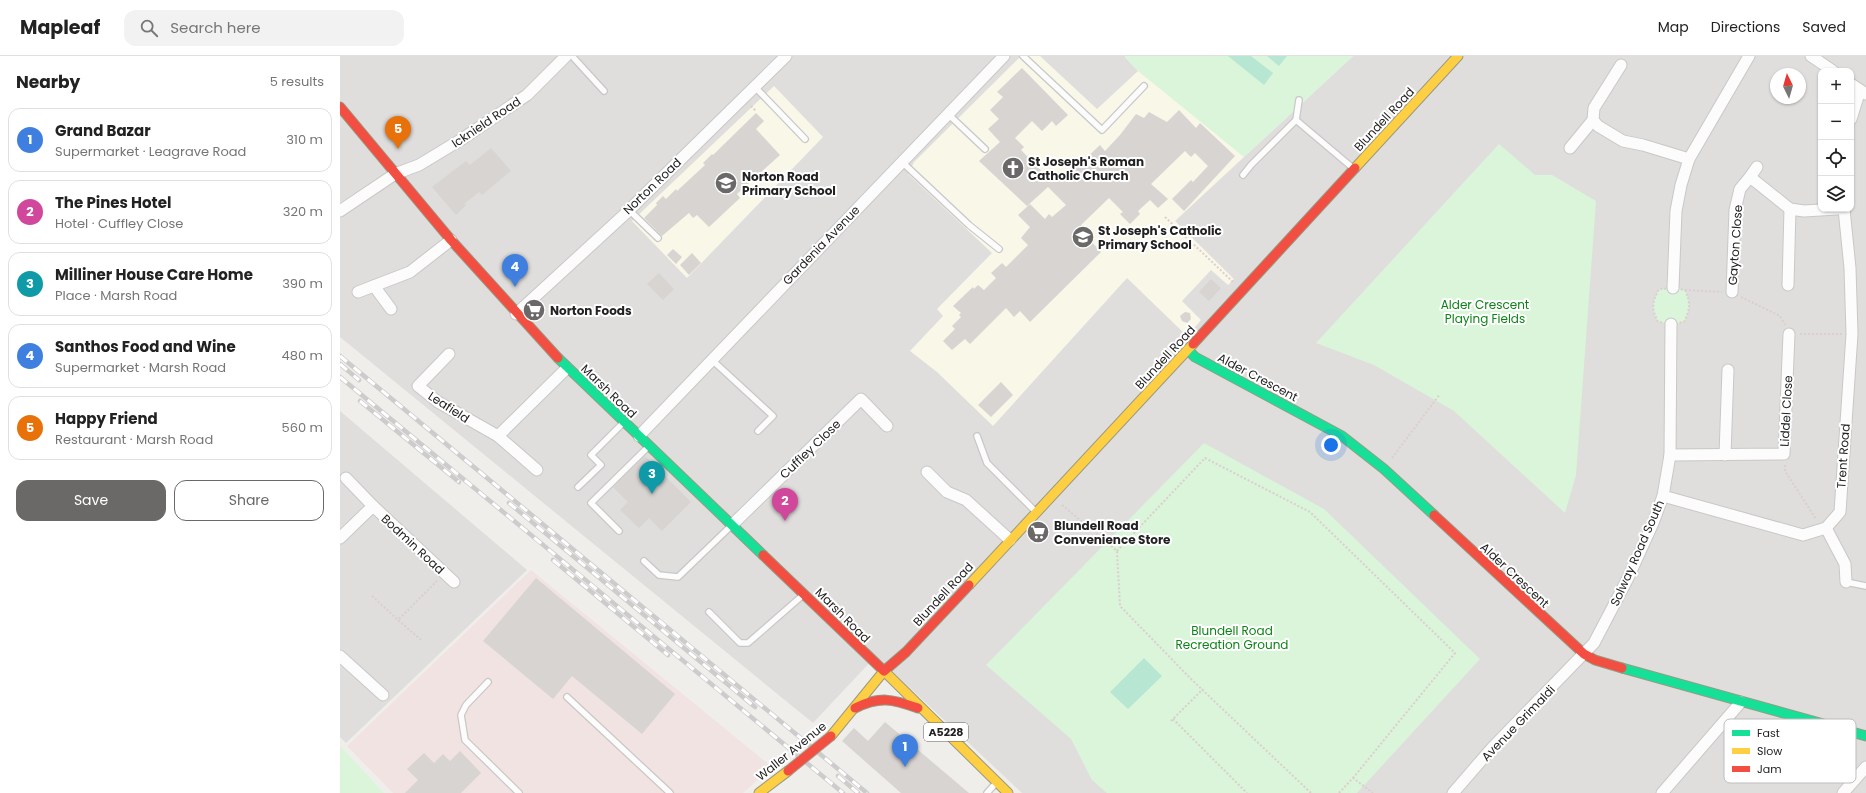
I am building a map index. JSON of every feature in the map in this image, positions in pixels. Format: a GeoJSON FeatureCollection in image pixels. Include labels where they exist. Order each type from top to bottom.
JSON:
{"type":"FeatureCollection","features":[{"type":"Feature","properties":{"kind":"street","name":"Icknield Road"},"geometry":{"type":"LineString","coordinates":[[342,208],[396,174],[419,166],[527,95],[566,56]]}},
{"type":"Feature","properties":{"kind":"street","name":"Norton Road"},"geometry":{"type":"LineString","coordinates":[[516,314],[629,209],[786,56]]}},
{"type":"Feature","properties":{"kind":"street","name":"Gardenia Avenue"},"geometry":{"type":"LineString","coordinates":[[639,436],[711,359],[1004,56]]}},
{"type":"Feature","properties":{"kind":"street","name":"Blundell Road"},"geometry":{"type":"LineString","coordinates":[[884,671],[906,652],[1188,350],[1458,56]]}},
{"type":"Feature","properties":{"kind":"street"},"geometry":{"type":"LineString","coordinates":[[1673,288],[1676,211],[1681,186],[1690,160],[1749,56]]}},
{"type":"Feature","properties":{"kind":"street"},"geometry":{"type":"LineString","coordinates":[[1810,56],[1828,68]]}},
{"type":"Feature","properties":{"kind":"street"},"geometry":{"type":"LineString","coordinates":[[1570,148],[1593,120],[1594,108],[1621,65]]}},
{"type":"Feature","properties":{"kind":"street"},"geometry":{"type":"LineString","coordinates":[[1854,108],[1859,89]]}},
{"type":"Feature","properties":{"kind":"street","name":"Marsh Road"},"geometry":{"type":"LineString","coordinates":[[340,107],[451,240],[516,314],[567,368],[884,671]]}},
{"type":"Feature","properties":{"kind":"street"},"geometry":{"type":"LineString","coordinates":[[1593,120],[1598,126],[1623,141],[1643,144],[1690,160]]}},
{"type":"Feature","properties":{"kind":"street","name":"Gayton Close"},"geometry":{"type":"LineString","coordinates":[[1732,292],[1735,210],[1740,189],[1757,167]]}},
{"type":"Feature","properties":{"kind":"street"},"geometry":{"type":"LineString","coordinates":[[1750,177],[1790,209],[1804,211],[1818,210]]}},
{"type":"Feature","properties":{"kind":"street"},"geometry":{"type":"LineString","coordinates":[[1788,285],[1790,209]]}},
{"type":"Feature","properties":{"kind":"street","name":"Trent Road"},"geometry":{"type":"LineString","coordinates":[[1826,528],[1840,512],[1852,334],[1850,268],[1844,212]]}},
{"type":"Feature","properties":{"kind":"street"},"geometry":{"type":"LineString","coordinates":[[358,292],[410,272],[451,240]]}},
{"type":"Feature","properties":{"kind":"street"},"geometry":{"type":"LineString","coordinates":[[374,286],[391,309]]}},
{"type":"Feature","properties":{"kind":"street","name":"Solway Road South"},"geometry":{"type":"LineString","coordinates":[[1584,654],[1594,643],[1611,613],[1653,523],[1662,496],[1670,455],[1671,324]]}},
{"type":"Feature","properties":{"kind":"street","name":"Liddel Close"},"geometry":{"type":"LineString","coordinates":[[1670,455],[1784,454],[1789,334]]}},
{"type":"Feature","properties":{"kind":"street","name":"Alder Crescent"},"geometry":{"type":"LineString","coordinates":[[1188,350],[1195,357],[1342,436],[1384,469],[1584,654],[1596,660],[1804,719]]}},
{"type":"Feature","properties":{"kind":"street","name":"Leafield"},"geometry":{"type":"LineString","coordinates":[[449,354],[418,386],[438,402],[498,436],[536,470]]}},
{"type":"Feature","properties":{"kind":"street"},"geometry":{"type":"LineString","coordinates":[[498,436],[567,368]]}},
{"type":"Feature","properties":{"kind":"street"},"geometry":{"type":"LineString","coordinates":[[1725,455],[1728,370]]}},
{"type":"Feature","properties":{"kind":"street","name":"Cuffley Close"},"geometry":{"type":"LineString","coordinates":[[732,525],[861,399],[887,426]]}},
{"type":"Feature","properties":{"kind":"street"},"geometry":{"type":"LineString","coordinates":[[927,472],[947,492],[966,500],[1010,540]]}},
{"type":"Feature","properties":{"kind":"street","name":"Bodmin Road"},"geometry":{"type":"LineString","coordinates":[[343,477],[454,582]]}},
{"type":"Feature","properties":{"kind":"street"},"geometry":{"type":"LineString","coordinates":[[1662,496],[1803,534],[1826,528],[1846,564],[1846,582]]}},
{"type":"Feature","properties":{"kind":"street","name":"Bodmin Road"},"geometry":{"type":"LineString","coordinates":[[340,538],[372,506]]}},
{"type":"Feature","properties":{"kind":"street","name":"Avenue Grimaldi"},"geometry":{"type":"LineString","coordinates":[[1453,793],[1492,748],[1584,654]]}},
{"type":"Feature","properties":{"kind":"street"},"geometry":{"type":"LineString","coordinates":[[340,656],[383,696]]}},
{"type":"Feature","properties":{"kind":"street","name":"Waller Avenue"},"geometry":{"type":"LineString","coordinates":[[759,793],[831,736],[884,671]]}},
{"type":"Feature","properties":{"kind":"street","name":"A5228"},"geometry":{"type":"LineString","coordinates":[[884,671],[1008,793]]}},
{"type":"Feature","properties":{"kind":"street"},"geometry":{"type":"LineString","coordinates":[[855,708],[873,700],[885,698],[922,710]]}},
{"type":"Feature","properties":{"kind":"street"},"geometry":{"type":"LineString","coordinates":[[1726,719],[1741,702]]}},
{"type":"Feature","properties":{"kind":"street"},"geometry":{"type":"LineString","coordinates":[[1662,793],[1724,722]]}},
{"type":"Feature","properties":{"kind":"street","name":"Alder Crescent"},"geometry":{"type":"LineString","coordinates":[[1856,733],[1866,736]]}},
{"type":"Feature","properties":{"kind":"street"},"geometry":{"type":"LineString","coordinates":[[1856,780],[1866,767]]}},
{"type":"Feature","properties":{"kind":"street"},"geometry":{"type":"LineString","coordinates":[[1847,792],[1854,783]]}},
{"type":"Feature","properties":{"kind":"lane"},"geometry":{"type":"LineString","coordinates":[[572,56],[604,91]]}},
{"type":"Feature","properties":{"kind":"lane"},"geometry":{"type":"LineString","coordinates":[[1023,56],[1102,130],[1144,86]]}},
{"type":"Feature","properties":{"kind":"lane"},"geometry":{"type":"LineString","coordinates":[[755,86],[805,139]]}},
{"type":"Feature","properties":{"kind":"lane"},"geometry":{"type":"LineString","coordinates":[[1243,175],[1296,120],[1299,100]]}},
{"type":"Feature","properties":{"kind":"lane"},"geometry":{"type":"LineString","coordinates":[[948,114],[985,149]]}},
{"type":"Feature","properties":{"kind":"lane"},"geometry":{"type":"LineString","coordinates":[[1296,120],[1354,169]]}},
{"type":"Feature","properties":{"kind":"lane"},"geometry":{"type":"LineString","coordinates":[[902,161],[970,225],[999,249]]}},
{"type":"Feature","properties":{"kind":"lane"},"geometry":{"type":"LineString","coordinates":[[629,209],[658,238]]}},
{"type":"Feature","properties":{"kind":"lane"},"geometry":{"type":"LineString","coordinates":[[711,359],[773,416],[758,431]]}},
{"type":"Feature","properties":{"kind":"lane"},"geometry":{"type":"LineString","coordinates":[[578,487],[601,465],[591,455],[624,422]]}},
{"type":"Feature","properties":{"kind":"lane"},"geometry":{"type":"LineString","coordinates":[[977,436],[987,463],[1036,512]]}},
{"type":"Feature","properties":{"kind":"lane"},"geometry":{"type":"LineString","coordinates":[[619,531],[591,503],[650,446]]}},
{"type":"Feature","properties":{"kind":"lane"},"geometry":{"type":"LineString","coordinates":[[644,561],[659,575],[678,577],[732,525]]}},
{"type":"Feature","properties":{"kind":"lane"},"geometry":{"type":"LineString","coordinates":[[1846,582],[1866,586]]}},
{"type":"Feature","properties":{"kind":"lane"},"geometry":{"type":"LineString","coordinates":[[709,612],[740,643],[748,643],[804,594]]}},
{"type":"Feature","properties":{"kind":"lane"},"geometry":{"type":"LineString","coordinates":[[488,682],[466,705],[461,715],[465,740],[519,793]]}},
{"type":"Feature","properties":{"kind":"lane"},"geometry":{"type":"LineString","coordinates":[[567,698],[670,793]]}},
{"type":"Feature","properties":{"kind":"lane"},"geometry":{"type":"LineString","coordinates":[[987,793],[996,782]]}},
{"type":"Feature","properties":{"kind":"path"},"geometry":{"type":"LineString","coordinates":[[1165,217],[1242,291]]}},
{"type":"Feature","properties":{"kind":"path"},"geometry":{"type":"LineString","coordinates":[[1685,290],[1689,300],[1690,310],[1684,322],[1671,324],[1658,322],[1653,312],[1653,301],[1659,289],[1673,288],[1732,292],[1780,316],[1789,334],[1852,334]]}},
{"type":"Feature","properties":{"kind":"path"},"geometry":{"type":"LineString","coordinates":[[1384,469],[1440,394]]}},
{"type":"Feature","properties":{"kind":"path"},"geometry":{"type":"LineString","coordinates":[[1784,454],[1785,471],[1813,515],[1826,528]]}},
{"type":"Feature","properties":{"kind":"path"},"geometry":{"type":"LineString","coordinates":[[1311,793],[1203,689],[1120,606],[1117,551],[1205,458],[1310,512],[1456,653],[1339,793]]}},
{"type":"Feature","properties":{"kind":"path"},"geometry":{"type":"LineString","coordinates":[[1058,502],[1117,551]]}},
{"type":"Feature","properties":{"kind":"path"},"geometry":{"type":"LineString","coordinates":[[398,620],[444,573]]}},
{"type":"Feature","properties":{"kind":"path"},"geometry":{"type":"LineString","coordinates":[[372,596],[421,640]]}},
{"type":"Feature","properties":{"kind":"path"},"geometry":{"type":"LineString","coordinates":[[1203,689],[1172,720],[1247,793]]}},
{"type":"Feature","properties":{"kind":"path"},"geometry":{"type":"LineString","coordinates":[[1353,778],[1373,793]]}},
{"type":"Feature","properties":{"kind":"shaded area"},"geometry":{"type":"Polygon","coordinates":[[[340,56],[1866,56],[1866,793],[1022,793],[876,656],[813,723],[340,337],[340,56]]]}},
{"type":"Feature","properties":{"kind":"shaded area","name":"St Joseph's Catholic Primary School"},"geometry":{"type":"Polygon","coordinates":[[[1021,56],[1040,56],[1097,109],[1138,71],[1125,57],[1126,56],[1353,56],[1175,221],[1234,279],[1228,285],[1211,270],[1182,301],[1201,320],[1187,336],[1127,278],[993,426],[937,372],[910,351],[943,316],[937,309],[992,253],[908,174],[914,162],[1021,56]]]}},
{"type":"Feature","properties":{"kind":"shaded area","name":"Norton Road Primary School"},"geometry":{"type":"Polygon","coordinates":[[[774,86],[823,137],[687,278],[632,221],[774,86]]]}},
{"type":"Feature","properties":{"kind":"shaded area"},"geometry":{"type":"Polygon","coordinates":[[[340,411],[527,570],[346,743],[340,737],[340,411]]]}},
{"type":"Feature","properties":{"kind":"shaded area"},"geometry":{"type":"Polygon","coordinates":[[[531,570],[772,767],[743,793],[393,793],[347,746],[531,570]]]}},
{"type":"Feature","properties":{"kind":"green space"},"geometry":{"type":"Polygon","coordinates":[[[1228,56],[1251,56],[1273,73],[1264,85],[1228,56]]]}},
{"type":"Feature","properties":{"kind":"green space"},"geometry":{"type":"Polygon","coordinates":[[[1267,56],[1287,56],[1279,66],[1267,56]]]}},
{"type":"Feature","properties":{"kind":"green space"},"geometry":{"type":"Polygon","coordinates":[[[1353,56],[1244,157],[1138,71],[1125,57],[1353,56]]]}},
{"type":"Feature","properties":{"kind":"green space","name":"Alder Crescent Playing Fields"},"geometry":{"type":"Polygon","coordinates":[[[1499,144],[1535,175],[1552,175],[1596,201],[1576,475],[1565,513],[1454,411],[1374,365],[1316,343],[1499,144]]]}},
{"type":"Feature","properties":{"kind":"green space"},"geometry":{"type":"Polygon","coordinates":[[[1659,289],[1685,290],[1689,306],[1688,314],[1684,322],[1671,324],[1658,322],[1653,305],[1659,289]]]}},
{"type":"Feature","properties":{"kind":"green space","name":"Blundell Road Recreation Ground"},"geometry":{"type":"Polygon","coordinates":[[[1204,443],[1324,509],[1480,659],[1357,793],[1107,793],[1092,780],[1071,739],[986,665],[1204,443]]]}},
{"type":"Feature","properties":{"kind":"green space"},"geometry":{"type":"Polygon","coordinates":[[[1144,658],[1162,676],[1128,709],[1110,692],[1144,658]]]}},
{"type":"Feature","properties":{"kind":"green space"},"geometry":{"type":"Polygon","coordinates":[[[340,746],[384,793],[340,793],[340,746]]]}},
{"type":"Feature","properties":{"kind":"building"},"geometry":{"type":"Polygon","coordinates":[[[1022,68],[1068,115],[1056,126],[1052,121],[1042,131],[1032,121],[1015,138],[1024,147],[1021,150],[1048,178],[1053,172],[1063,180],[1100,145],[1105,151],[1120,135],[1136,114],[1144,118],[1149,112],[1167,122],[1179,110],[1196,128],[1200,123],[1235,156],[1184,211],[1172,199],[1191,180],[1193,182],[1208,166],[1195,153],[1191,157],[1185,151],[1151,184],[1168,199],[1158,208],[1150,200],[1138,211],[1140,214],[1130,224],[1120,214],[1123,212],[1109,198],[1081,225],[1086,230],[1086,236],[1101,252],[1030,322],[1020,311],[1014,317],[1006,308],[970,344],[965,339],[952,350],[943,341],[955,329],[952,326],[961,317],[959,315],[961,313],[953,306],[973,287],[974,289],[978,285],[984,290],[996,278],[991,273],[1002,263],[1006,267],[1028,245],[1021,238],[1030,227],[1018,215],[1030,204],[1045,219],[1049,214],[1052,217],[1066,205],[1048,187],[1027,206],[979,161],[1000,142],[988,129],[999,119],[990,110],[1003,97],[997,92],[1022,68]]]}},
{"type":"Feature","properties":{"kind":"building"},"geometry":{"type":"Polygon","coordinates":[[[756,113],[764,121],[756,129],[780,155],[737,194],[740,198],[709,227],[697,215],[693,218],[689,213],[662,236],[644,218],[657,205],[656,203],[663,196],[666,199],[676,189],[677,191],[705,165],[703,163],[756,113]]]}},
{"type":"Feature","properties":{"kind":"building"},"geometry":{"type":"Polygon","coordinates":[[[491,148],[511,171],[482,195],[479,192],[464,204],[466,205],[456,215],[432,187],[466,161],[470,165],[491,148]]]}},
{"type":"Feature","properties":{"kind":"building"},"geometry":{"type":"Polygon","coordinates":[[[673,249],[682,257],[676,264],[667,255],[673,249]]]}},
{"type":"Feature","properties":{"kind":"building"},"geometry":{"type":"Polygon","coordinates":[[[692,253],[701,263],[689,275],[680,265],[692,253]]]}},
{"type":"Feature","properties":{"kind":"building"},"geometry":{"type":"Polygon","coordinates":[[[659,273],[674,289],[663,300],[647,284],[659,273]]]}},
{"type":"Feature","properties":{"kind":"building"},"geometry":{"type":"Polygon","coordinates":[[[1211,279],[1221,288],[1209,301],[1199,292],[1211,279]]]}},
{"type":"Feature","properties":{"kind":"building"},"geometry":{"type":"Polygon","coordinates":[[[1185,312],[1190,313],[1191,319],[1187,323],[1182,321],[1180,316],[1185,312]]]}},
{"type":"Feature","properties":{"kind":"building"},"geometry":{"type":"Polygon","coordinates":[[[1001,382],[1013,395],[991,417],[978,405],[1001,382]]]}},
{"type":"Feature","properties":{"kind":"building"},"geometry":{"type":"Polygon","coordinates":[[[645,456],[691,502],[662,531],[649,518],[639,528],[620,510],[628,502],[613,487],[645,456]]]}},
{"type":"Feature","properties":{"kind":"building"},"geometry":{"type":"Polygon","coordinates":[[[536,578],[675,694],[642,734],[572,676],[553,699],[483,641],[536,578]]]}},
{"type":"Feature","properties":{"kind":"building"},"geometry":{"type":"Polygon","coordinates":[[[885,722],[969,793],[901,793],[842,741],[854,728],[868,741],[885,722]]]}},
{"type":"Feature","properties":{"kind":"building"},"geometry":{"type":"Polygon","coordinates":[[[460,751],[481,773],[461,793],[405,793],[418,780],[407,769],[424,753],[434,763],[443,754],[450,761],[460,751]]]}},
{"type":"Feature","properties":{"kind":"railway"},"geometry":{"type":"LineString","coordinates":[[340,356],[867,793]]}},
{"type":"Feature","properties":{"kind":"railway"},"geometry":{"type":"LineString","coordinates":[[340,364],[359,380]]}},
{"type":"Feature","properties":{"kind":"railway"},"geometry":{"type":"LineString","coordinates":[[340,377],[843,793]]}},
{"type":"Feature","properties":{"kind":"railway"},"geometry":{"type":"LineString","coordinates":[[360,401],[459,482]]}},
{"type":"Feature","properties":{"kind":"railway"},"geometry":{"type":"LineString","coordinates":[[509,503],[755,707]]}},
{"type":"Feature","properties":{"kind":"railway"},"geometry":{"type":"LineString","coordinates":[[553,560],[668,655]]}},
{"type":"Feature","properties":{"kind":"railway"},"geometry":{"type":"LineString","coordinates":[[838,776],[858,793]]}},
{"type":"Feature","properties":{"kind":"traffic: fast"},"geometry":{"type":"LineString","coordinates":[[1188,350],[1195,357],[1342,436],[1384,469],[1434,515]]}},
{"type":"Feature","properties":{"kind":"traffic: fast"},"geometry":{"type":"LineString","coordinates":[[558,358],[763,555]]}},
{"type":"Feature","properties":{"kind":"traffic: fast"},"geometry":{"type":"LineString","coordinates":[[1622,668],[1805,719]]}},
{"type":"Feature","properties":{"kind":"traffic: fast"},"geometry":{"type":"LineString","coordinates":[[1856,733],[1866,736]]}},
{"type":"Feature","properties":{"kind":"traffic: slow"},"geometry":{"type":"LineString","coordinates":[[1355,168],[1458,56]]}},
{"type":"Feature","properties":{"kind":"traffic: slow"},"geometry":{"type":"LineString","coordinates":[[969,585],[1193,344]]}},
{"type":"Feature","properties":{"kind":"traffic: slow"},"geometry":{"type":"LineString","coordinates":[[831,736],[884,671],[1008,793]]}},
{"type":"Feature","properties":{"kind":"traffic: slow"},"geometry":{"type":"LineString","coordinates":[[759,793],[788,771]]}},
{"type":"Feature","properties":{"kind":"traffic: jam"},"geometry":{"type":"LineString","coordinates":[[340,107],[451,240],[558,358]]}},
{"type":"Feature","properties":{"kind":"traffic: jam"},"geometry":{"type":"LineString","coordinates":[[1193,344],[1355,168]]}},
{"type":"Feature","properties":{"kind":"traffic: jam"},"geometry":{"type":"LineString","coordinates":[[1434,515],[1584,654],[1595,660],[1622,668]]}},
{"type":"Feature","properties":{"kind":"traffic: jam"},"geometry":{"type":"LineString","coordinates":[[763,555],[884,671],[906,652],[969,585]]}},
{"type":"Feature","properties":{"kind":"traffic: jam"},"geometry":{"type":"LineString","coordinates":[[855,708],[879,700],[893,701],[918,708]]}},
{"type":"Feature","properties":{"kind":"traffic: jam"},"geometry":{"type":"LineString","coordinates":[[788,771],[831,736]]}},
{"type":"Feature","properties":{"kind":"place","name":"Happy Friend"},"geometry":{"type":"Point","coordinates":[398,149]}},
{"type":"Feature","properties":{"kind":"place","name":"St Joseph's Roman Catholic Church"},"geometry":{"type":"Point","coordinates":[1013,168]}},
{"type":"Feature","properties":{"kind":"place","name":"Norton Road Primary School"},"geometry":{"type":"Point","coordinates":[726,183]}},
{"type":"Feature","properties":{"kind":"place","name":"St Joseph's Catholic Primary School"},"geometry":{"type":"Point","coordinates":[1083,237]}},
{"type":"Feature","properties":{"kind":"place","name":"Santhos Food and Wine"},"geometry":{"type":"Point","coordinates":[515,287]}},
{"type":"Feature","properties":{"kind":"place","name":"Norton Foods"},"geometry":{"type":"Point","coordinates":[534,310]}},
{"type":"Feature","properties":{"kind":"place","name":"Milliner House Care Home"},"geometry":{"type":"Point","coordinates":[652,494]}},
{"type":"Feature","properties":{"kind":"place","name":"The Pines Hotel"},"geometry":{"type":"Point","coordinates":[785,521]}},
{"type":"Feature","properties":{"kind":"place","name":"Blundell Road Convenience Store"},"geometry":{"type":"Point","coordinates":[1038,532]}},
{"type":"Feature","properties":{"kind":"place","name":"Grand Bazar"},"geometry":{"type":"Point","coordinates":[905,767]}}]}
